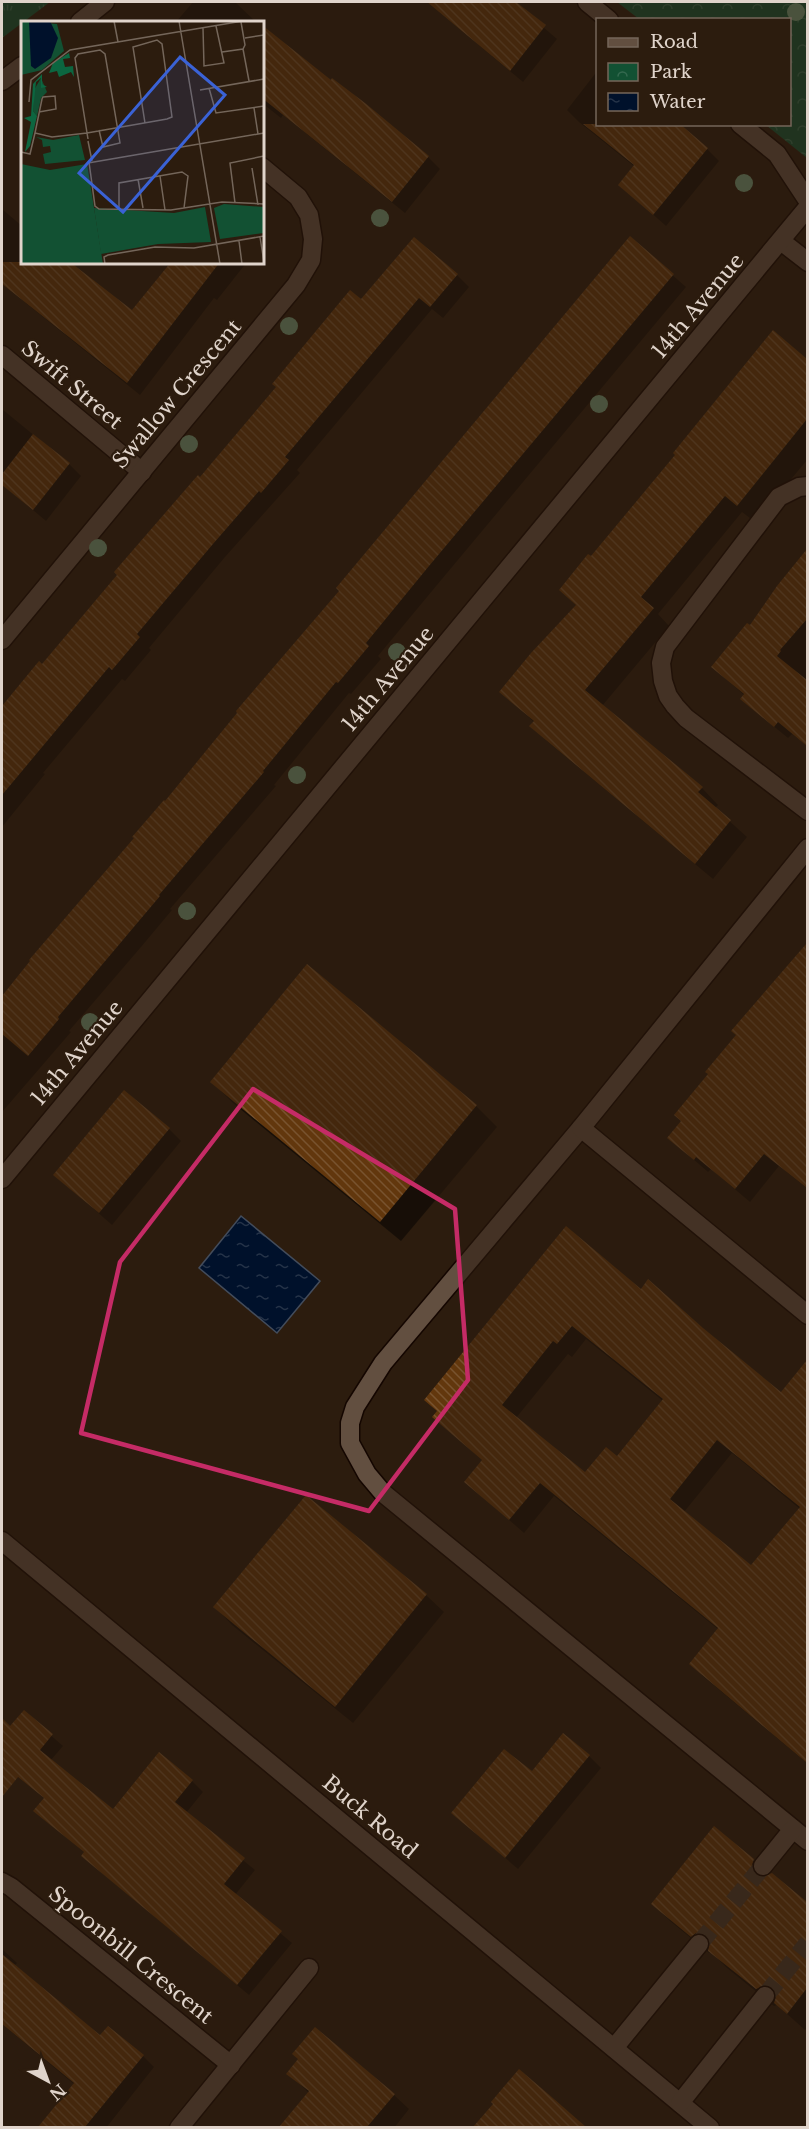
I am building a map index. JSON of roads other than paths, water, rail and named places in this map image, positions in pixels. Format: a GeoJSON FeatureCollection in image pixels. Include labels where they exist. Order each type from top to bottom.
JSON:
{"type":"FeatureCollection","features":[{"type":"Feature","properties":{"kind":"street"},"geometry":{"type":"LineString","coordinates":[[586,2],[606,18]]}},
{"type":"Feature","properties":{"kind":"street"},"geometry":{"type":"LineString","coordinates":[[2,81],[21,67]]}},
{"type":"Feature","properties":{"kind":"street"},"geometry":{"type":"LineString","coordinates":[[742,126],[777,154],[807,201]]}},
{"type":"Feature","properties":{"kind":"street","name":"Swallow Crescent"},"geometry":{"type":"LineString","coordinates":[[2,640],[296,285],[310,261],[313,239],[309,215],[298,197],[264,169]]}},
{"type":"Feature","properties":{"kind":"street","name":"14th Avenue"},"geometry":{"type":"LineString","coordinates":[[2,1179],[782,241],[807,207]]}},
{"type":"Feature","properties":{"kind":"street"},"geometry":{"type":"LineString","coordinates":[[782,241],[807,262]]}},
{"type":"Feature","properties":{"kind":"street","name":"Swift Street"},"geometry":{"type":"LineString","coordinates":[[2,355],[142,472]]}},
{"type":"Feature","properties":{"kind":"street"},"geometry":{"type":"LineString","coordinates":[[807,486],[799,487],[779,497],[665,647],[661,663],[668,696],[686,718],[807,811]]}},
{"type":"Feature","properties":{"kind":"street"},"geometry":{"type":"LineString","coordinates":[[807,848],[581,1128],[383,1363],[355,1407],[350,1424],[350,1443],[367,1474],[383,1493],[807,1841]]}},
{"type":"Feature","properties":{"kind":"street"},"geometry":{"type":"LineString","coordinates":[[581,1128],[807,1315]]}},
{"type":"Feature","properties":{"kind":"street","name":"Buck Road"},"geometry":{"type":"LineString","coordinates":[[2,1541],[710,2127]]}},
{"type":"Feature","properties":{"kind":"street"},"geometry":{"type":"LineString","coordinates":[[763,1866],[793,1829]]}},
{"type":"Feature","properties":{"kind":"street","name":"Spoonbill Crescent"},"geometry":{"type":"LineString","coordinates":[[2,1882],[231,2065]]}},
{"type":"Feature","properties":{"kind":"street"},"geometry":{"type":"LineString","coordinates":[[614,2048],[699,1944]]}},
{"type":"Feature","properties":{"kind":"street"},"geometry":{"type":"LineString","coordinates":[[179,2127],[309,1968]]}},
{"type":"Feature","properties":{"kind":"street"},"geometry":{"type":"LineString","coordinates":[[680,2103],[765,1996]]}},
{"type":"Feature","properties":{"kind":"water"},"geometry":{"type":"Polygon","coordinates":[[[241,1216],[320,1281],[277,1333],[199,1268],[241,1216]]]}},
{"type":"Feature","properties":{"kind":"tunnel"},"geometry":{"type":"LineString","coordinates":[[699,1944],[763,1866]]}},
{"type":"Feature","properties":{"kind":"tunnel"},"geometry":{"type":"LineString","coordinates":[[765,1996],[808,1943]]}}]}
